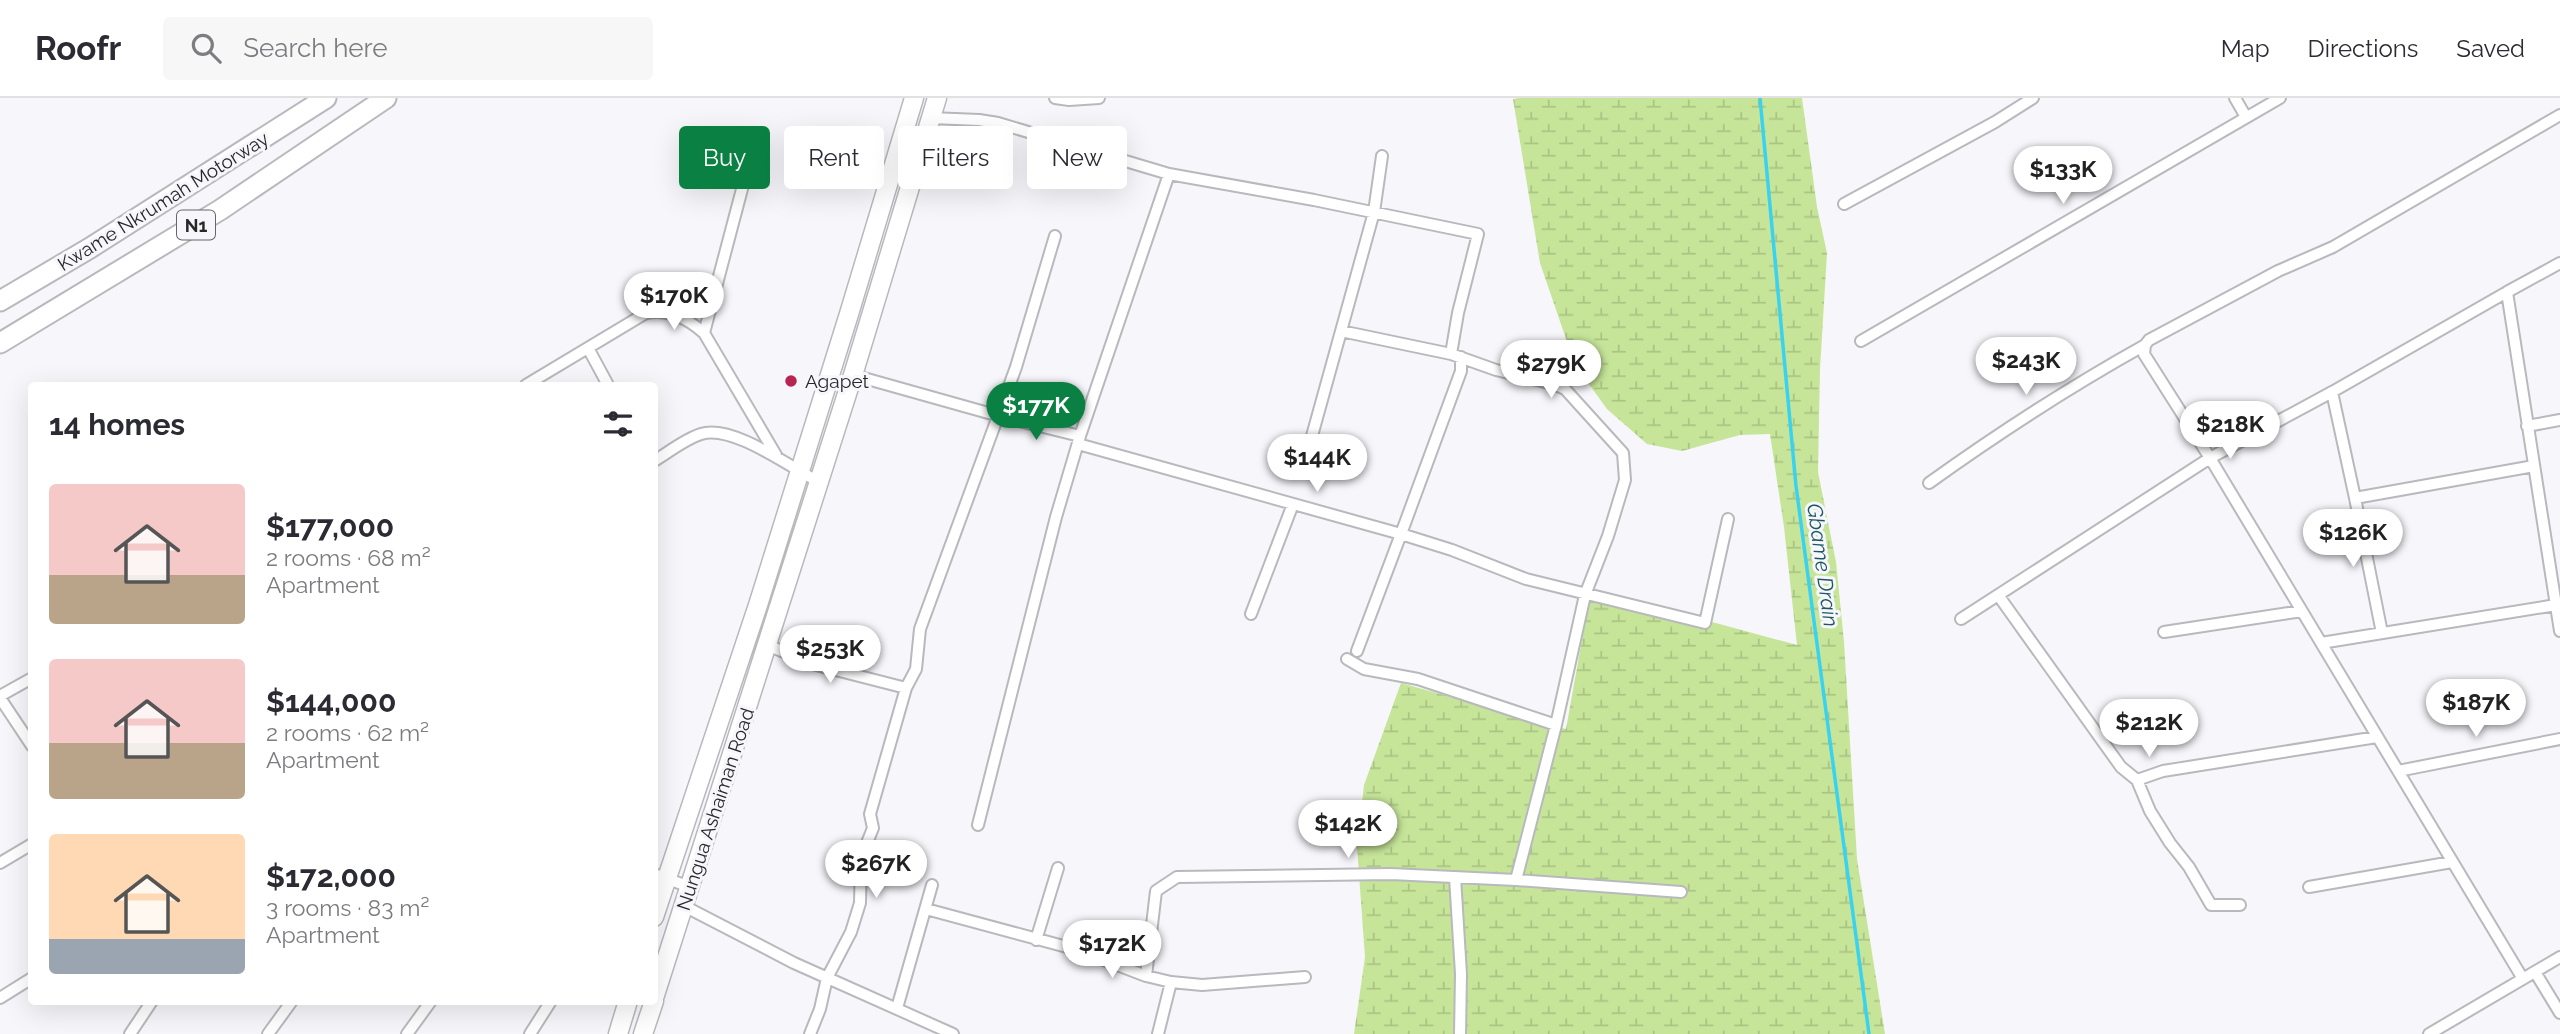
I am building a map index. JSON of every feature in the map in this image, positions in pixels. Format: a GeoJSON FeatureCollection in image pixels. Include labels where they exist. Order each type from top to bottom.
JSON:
{"type":"FeatureCollection","features":[{"type":"Feature","properties":{"kind":"highway","name":"Kwame Nkrumah Motorway"},"geometry":{"type":"LineString","coordinates":[[0,302],[326,98]]}},
{"type":"Feature","properties":{"kind":"highway","name":"Kwame Nkrumah Motorway"},"geometry":{"type":"LineString","coordinates":[[0,344],[220,210],[386,98]]}},
{"type":"Feature","properties":{"kind":"main road","name":"Nungua Ashaiman Road"},"geometry":{"type":"LineString","coordinates":[[660,877],[758,605],[914,98]]}},
{"type":"Feature","properties":{"kind":"main road","name":"Nungua Ashaiman Road"},"geometry":{"type":"LineString","coordinates":[[658,987],[853,375],[937,98]]}},
{"type":"Feature","properties":{"kind":"main road"},"geometry":{"type":"LineString","coordinates":[[618,1034],[627,1005]]}},
{"type":"Feature","properties":{"kind":"main road","name":"Nungua Ashaiman Road"},"geometry":{"type":"LineString","coordinates":[[643,1034],[652,1005]]}},
{"type":"Feature","properties":{"kind":"street"},"geometry":{"type":"LineString","coordinates":[[1055,98],[1099,98]]}},
{"type":"Feature","properties":{"kind":"street"},"geometry":{"type":"LineString","coordinates":[[1844,204],[1995,122],[2033,98]]}},
{"type":"Feature","properties":{"kind":"street"},"geometry":{"type":"LineString","coordinates":[[2235,98],[2246,117]]}},
{"type":"Feature","properties":{"kind":"street"},"geometry":{"type":"LineString","coordinates":[[1861,341],[2280,98]]}},
{"type":"Feature","properties":{"kind":"street"},"geometry":{"type":"LineString","coordinates":[[1929,483],[1995,435],[2145,345],[2149,340],[2278,271],[2333,247],[2560,115]]}},
{"type":"Feature","properties":{"kind":"street"},"geometry":{"type":"LineString","coordinates":[[930,118],[998,123],[1168,174],[1478,233],[1458,313],[1456,356],[1461,372],[1357,651]]}},
{"type":"Feature","properties":{"kind":"street"},"geometry":{"type":"LineString","coordinates":[[1307,454],[1374,212],[1382,156]]}},
{"type":"Feature","properties":{"kind":"street"},"geometry":{"type":"LineString","coordinates":[[978,825],[1079,440],[1168,174]]}},
{"type":"Feature","properties":{"kind":"street"},"geometry":{"type":"LineString","coordinates":[[704,333],[742,189]]}},
{"type":"Feature","properties":{"kind":"street"},"geometry":{"type":"LineString","coordinates":[[810,1034],[820,1009],[827,978],[851,932],[860,903],[861,858],[873,828],[870,814],[906,688],[918,660],[919,629],[1016,367],[1055,236]]}},
{"type":"Feature","properties":{"kind":"street"},"geometry":{"type":"LineString","coordinates":[[1961,619],[2210,458],[2560,263]]}},
{"type":"Feature","properties":{"kind":"street"},"geometry":{"type":"LineString","coordinates":[[2507,292],[2534,466],[2555,560],[2556,605],[2560,631]]}},
{"type":"Feature","properties":{"kind":"street"},"geometry":{"type":"LineString","coordinates":[[531,382],[646,313],[659,311],[690,321],[704,333],[776,455]]}},
{"type":"Feature","properties":{"kind":"street"},"geometry":{"type":"LineString","coordinates":[[1341,331],[1456,356],[1565,389],[1623,453],[1625,480],[1608,536],[1585,595],[1556,725],[1516,880]]}},
{"type":"Feature","properties":{"kind":"street"},"geometry":{"type":"LineString","coordinates":[[2145,345],[2144,354],[2210,458],[2523,979]]}},
{"type":"Feature","properties":{"kind":"street"},"geometry":{"type":"LineString","coordinates":[[588,348],[606,382]]}},
{"type":"Feature","properties":{"kind":"street"},"geometry":{"type":"LineString","coordinates":[[853,375],[1401,534],[1452,550],[1526,579],[1705,623],[1728,519]]}},
{"type":"Feature","properties":{"kind":"street"},"geometry":{"type":"LineString","coordinates":[[2332,392],[2382,633]]}},
{"type":"Feature","properties":{"kind":"street"},"geometry":{"type":"LineString","coordinates":[[2527,426],[2560,421]]}},
{"type":"Feature","properties":{"kind":"street"},"geometry":{"type":"LineString","coordinates":[[658,459],[696,436],[713,432],[776,455],[799,472],[819,482]]}},
{"type":"Feature","properties":{"kind":"street"},"geometry":{"type":"LineString","coordinates":[[2355,498],[2534,466]]}},
{"type":"Feature","properties":{"kind":"street"},"geometry":{"type":"LineString","coordinates":[[1251,614],[1293,504]]}},
{"type":"Feature","properties":{"kind":"street"},"geometry":{"type":"LineString","coordinates":[[1998,595],[2115,758],[2137,780],[2150,811],[2189,867],[2211,905],[2240,905]]}},
{"type":"Feature","properties":{"kind":"street"},"geometry":{"type":"LineString","coordinates":[[2321,643],[2556,605]]}},
{"type":"Feature","properties":{"kind":"street"},"geometry":{"type":"LineString","coordinates":[[2164,632],[2302,611]]}},
{"type":"Feature","properties":{"kind":"street"},"geometry":{"type":"LineString","coordinates":[[766,645],[816,665],[906,688]]}},
{"type":"Feature","properties":{"kind":"street"},"geometry":{"type":"LineString","coordinates":[[1347,659],[1364,668],[1418,679],[1556,725]]}},
{"type":"Feature","properties":{"kind":"street"},"geometry":{"type":"LineString","coordinates":[[28,680],[0,697],[28,740]]}},
{"type":"Feature","properties":{"kind":"street"},"geometry":{"type":"LineString","coordinates":[[2137,780],[2163,771],[2377,737]]}},
{"type":"Feature","properties":{"kind":"street"},"geometry":{"type":"LineString","coordinates":[[2398,771],[2560,739]]}},
{"type":"Feature","properties":{"kind":"street"},"geometry":{"type":"LineString","coordinates":[[0,863],[28,846]]}},
{"type":"Feature","properties":{"kind":"street"},"geometry":{"type":"LineString","coordinates":[[2309,887],[2452,862]]}},
{"type":"Feature","properties":{"kind":"street"},"geometry":{"type":"LineString","coordinates":[[1036,940],[1058,867]]}},
{"type":"Feature","properties":{"kind":"street"},"geometry":{"type":"LineString","coordinates":[[1146,976],[1156,891],[1177,877],[1391,874],[1681,892]]}},
{"type":"Feature","properties":{"kind":"street"},"geometry":{"type":"LineString","coordinates":[[660,877],[690,887]]}},
{"type":"Feature","properties":{"kind":"street"},"geometry":{"type":"LineString","coordinates":[[1455,877],[1461,974],[1460,1034]]}},
{"type":"Feature","properties":{"kind":"street"},"geometry":{"type":"LineString","coordinates":[[897,1008],[932,885]]}},
{"type":"Feature","properties":{"kind":"street"},"geometry":{"type":"LineString","coordinates":[[684,906],[827,978],[953,1034]]}},
{"type":"Feature","properties":{"kind":"street"},"geometry":{"type":"LineString","coordinates":[[926,909],[1078,950],[1146,976],[1171,982],[1202,985],[1305,977]]}},
{"type":"Feature","properties":{"kind":"street"},"geometry":{"type":"LineString","coordinates":[[2429,1034],[2560,957]]}},
{"type":"Feature","properties":{"kind":"street"},"geometry":{"type":"LineString","coordinates":[[2535,972],[2560,1013]]}},
{"type":"Feature","properties":{"kind":"street"},"geometry":{"type":"LineString","coordinates":[[0,998],[28,980]]}},
{"type":"Feature","properties":{"kind":"street"},"geometry":{"type":"LineString","coordinates":[[1158,1034],[1171,982]]}},
{"type":"Feature","properties":{"kind":"street"},"geometry":{"type":"LineString","coordinates":[[130,1034],[149,1005]]}},
{"type":"Feature","properties":{"kind":"street"},"geometry":{"type":"LineString","coordinates":[[268,1034],[289,1005]]}},
{"type":"Feature","properties":{"kind":"street"},"geometry":{"type":"LineString","coordinates":[[407,1034],[429,1005]]}},
{"type":"Feature","properties":{"kind":"street"},"geometry":{"type":"LineString","coordinates":[[530,1034],[548,1005]]}},
{"type":"Feature","properties":{"kind":"green space"},"geometry":{"type":"Polygon","coordinates":[[[1802,98],[1817,207],[1827,253],[1820,369],[1818,472],[1836,562],[1844,642],[1857,859],[1885,1034],[1354,1034],[1365,957],[1357,847],[1364,785],[1401,683],[1566,729],[1591,589],[1797,645],[1770,434],[1740,435],[1682,451],[1647,444],[1607,409],[1575,365],[1540,263],[1513,99],[1802,98]]]}},
{"type":"Feature","properties":{"kind":"waterway","name":"Gbame Drain"},"geometry":{"type":"LineString","coordinates":[[1760,98],[1796,486],[1869,1034]]}},
{"type":"Feature","properties":{"kind":"place","name":"Agapet"},"geometry":{"type":"Point","coordinates":[791,381]}}]}
